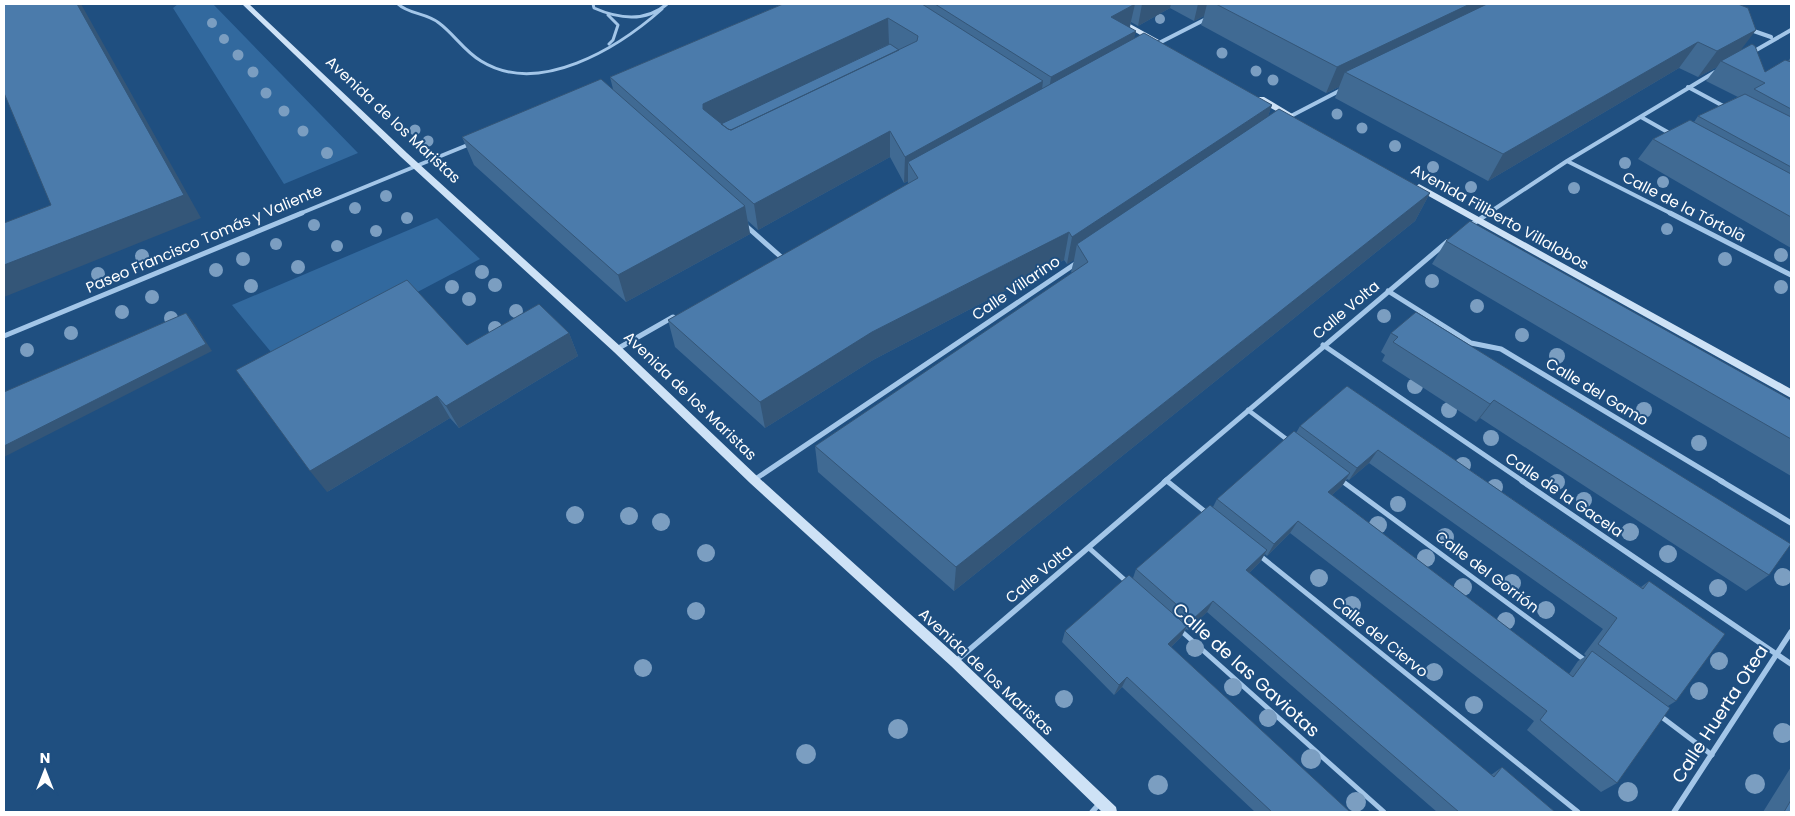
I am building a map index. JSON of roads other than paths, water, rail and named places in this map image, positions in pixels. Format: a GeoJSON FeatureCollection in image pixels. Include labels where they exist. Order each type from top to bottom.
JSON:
{"type":"FeatureCollection","features":[{"type":"Feature","properties":{"kind":"main road","name":"Avenida de los Maristas"},"geometry":{"type":"LineString","coordinates":[[245,4],[415,165],[617,349],[754,480],[955,662],[1096,808],[1111,812]]}},
{"type":"Feature","properties":{"kind":"main road"},"geometry":{"type":"LineString","coordinates":[[1108,14],[1156,44],[1173,50]]}},
{"type":"Feature","properties":{"kind":"main road"},"geometry":{"type":"LineString","coordinates":[[1250,92],[1288,118],[1299,120]]}},
{"type":"Feature","properties":{"kind":"main road","name":"Avenida Filiberto Villalobos"},"geometry":{"type":"LineString","coordinates":[[1409,182],[1791,394]]}},
{"type":"Feature","properties":{"kind":"street"},"geometry":{"type":"LineString","coordinates":[[1156,44],[1216,13]]}},
{"type":"Feature","properties":{"kind":"street"},"geometry":{"type":"LineString","coordinates":[[1742,27],[1772,37]]}},
{"type":"Feature","properties":{"kind":"street"},"geometry":{"type":"LineString","coordinates":[[1745,56],[1765,44],[1772,37],[1790,32]]}},
{"type":"Feature","properties":{"kind":"street"},"geometry":{"type":"LineString","coordinates":[[1463,230],[1567,161],[1721,69]]}},
{"type":"Feature","properties":{"kind":"street"},"geometry":{"type":"LineString","coordinates":[[1288,118],[1350,86]]}},
{"type":"Feature","properties":{"kind":"street"},"geometry":{"type":"LineString","coordinates":[[1688,87],[1730,109]]}},
{"type":"Feature","properties":{"kind":"street"},"geometry":{"type":"LineString","coordinates":[[1641,117],[1677,137]]}},
{"type":"Feature","properties":{"kind":"street","name":"Paseo Francisco Tomás y Valiente"},"geometry":{"type":"LineString","coordinates":[[4,336],[476,141]]}},
{"type":"Feature","properties":{"kind":"street","name":"Calle de la Tórtola"},"geometry":{"type":"LineString","coordinates":[[1567,161],[1791,275]]}},
{"type":"Feature","properties":{"kind":"street"},"geometry":{"type":"LineString","coordinates":[[738,218],[780,256]]}},
{"type":"Feature","properties":{"kind":"street","name":"Calle Volta"},"geometry":{"type":"LineString","coordinates":[[955,662],[1323,345],[1450,240]]}},
{"type":"Feature","properties":{"kind":"street"},"geometry":{"type":"LineString","coordinates":[[772,261],[787,252]]}},
{"type":"Feature","properties":{"kind":"street","name":"Calle Villarino"},"geometry":{"type":"LineString","coordinates":[[754,480],[1085,257]]}},
{"type":"Feature","properties":{"kind":"street","name":"Calle del Gamo"},"geometry":{"type":"LineString","coordinates":[[1388,291],[1471,343],[1501,349],[1791,523]]}},
{"type":"Feature","properties":{"kind":"street"},"geometry":{"type":"LineString","coordinates":[[617,349],[682,312]]}},
{"type":"Feature","properties":{"kind":"street","name":"Calle de la Gacela"},"geometry":{"type":"LineString","coordinates":[[1323,345],[1791,664]]}},
{"type":"Feature","properties":{"kind":"street"},"geometry":{"type":"LineString","coordinates":[[1248,410],[1292,444]]}},
{"type":"Feature","properties":{"kind":"street","name":"Calle del Gorrión"},"geometry":{"type":"LineString","coordinates":[[1332,473],[1595,668]]}},
{"type":"Feature","properties":{"kind":"street"},"geometry":{"type":"LineString","coordinates":[[1166,480],[1210,516]]}},
{"type":"Feature","properties":{"kind":"street"},"geometry":{"type":"LineString","coordinates":[[1089,548],[1130,585]]}},
{"type":"Feature","properties":{"kind":"street","name":"Calle del Ciervo"},"geometry":{"type":"LineString","coordinates":[[1256,553],[1578,812]]}},
{"type":"Feature","properties":{"kind":"street","name":"Calle de las Gaviotas"},"geometry":{"type":"LineString","coordinates":[[1174,624],[1384,812]]}},
{"type":"Feature","properties":{"kind":"street","name":"Calle Huerta Otea"},"geometry":{"type":"LineString","coordinates":[[1674,812],[1791,632]]}},
{"type":"Feature","properties":{"kind":"street"},"geometry":{"type":"LineString","coordinates":[[1651,709],[1712,755]]}},
{"type":"Feature","properties":{"kind":"lane"},"geometry":{"type":"LineString","coordinates":[[398,4],[402,8],[433,18],[484,64],[512,74],[542,73],[603,49],[647,24],[667,4]]}},
{"type":"Feature","properties":{"kind":"lane"},"geometry":{"type":"LineString","coordinates":[[593,4],[594,8],[608,15],[627,19],[648,16],[662,9]]}},
{"type":"Feature","properties":{"kind":"lane"},"geometry":{"type":"LineString","coordinates":[[603,49],[613,40],[617,32],[618,24],[608,15]]}}]}
